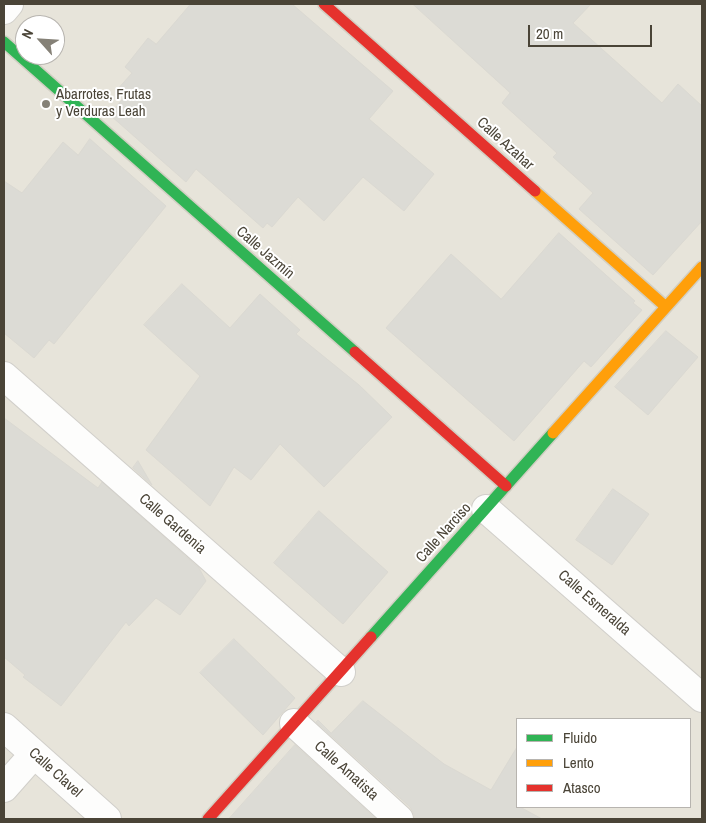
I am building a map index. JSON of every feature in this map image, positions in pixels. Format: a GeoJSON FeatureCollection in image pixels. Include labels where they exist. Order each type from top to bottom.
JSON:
{"type":"FeatureCollection","features":[{"type":"Feature","properties":{"kind":"street"},"geometry":{"type":"LineString","coordinates":[[4,10],[10,4]]}},
{"type":"Feature","properties":{"kind":"street","name":"Calle Azahar"},"geometry":{"type":"LineString","coordinates":[[324,4],[666,307]]}},
{"type":"Feature","properties":{"kind":"street","name":"Calle Jazmín"},"geometry":{"type":"LineString","coordinates":[[4,42],[506,486]]}},
{"type":"Feature","properties":{"kind":"street","name":"Calle Narciso"},"geometry":{"type":"LineString","coordinates":[[208,819],[702,267]]}},
{"type":"Feature","properties":{"kind":"street","name":"Calle Gardenia"},"geometry":{"type":"LineString","coordinates":[[4,376],[340,672]]}},
{"type":"Feature","properties":{"kind":"street","name":"Calle Esmeralda"},"geometry":{"type":"LineString","coordinates":[[486,509],[702,698]]}},
{"type":"Feature","properties":{"kind":"street","name":"Calle Amatista"},"geometry":{"type":"LineString","coordinates":[[294,723],[399,819]]}},
{"type":"Feature","properties":{"kind":"street","name":"Calle Clavel"},"geometry":{"type":"LineString","coordinates":[[4,727],[107,819]]}},
{"type":"Feature","properties":{"kind":"street"},"geometry":{"type":"LineString","coordinates":[[4,788],[34,754]]}},
{"type":"Feature","properties":{"kind":"shaded area"},"geometry":{"type":"Polygon","coordinates":[[[4,4],[702,4],[702,819],[4,819],[4,4]]]}},
{"type":"Feature","properties":{"kind":"building"},"geometry":{"type":"Polygon","coordinates":[[[191,4],[292,4],[393,91],[369,119],[434,174],[404,211],[363,177],[324,221],[298,197],[272,227],[267,223],[263,228],[196,169],[186,182],[110,115],[124,97],[116,91],[132,73],[125,67],[148,38],[156,44],[191,4]]]}},
{"type":"Feature","properties":{"kind":"building"},"geometry":{"type":"Polygon","coordinates":[[[413,4],[591,4],[573,23],[662,103],[678,84],[702,106],[702,221],[653,275],[579,209],[593,193],[553,157],[557,153],[502,103],[510,93],[413,4]]]}},
{"type":"Feature","properties":{"kind":"building"},"geometry":{"type":"Polygon","coordinates":[[[90,139],[166,206],[54,344],[49,340],[34,358],[4,333],[4,181],[22,193],[63,142],[78,155],[90,139]]]}},
{"type":"Feature","properties":{"kind":"building"},"geometry":{"type":"Polygon","coordinates":[[[559,233],[635,301],[633,303],[642,310],[591,367],[584,361],[514,441],[386,328],[451,254],[501,299],[559,233]]]}},
{"type":"Feature","properties":{"kind":"building"},"geometry":{"type":"Polygon","coordinates":[[[182,284],[230,328],[260,294],[300,330],[296,334],[359,385],[392,417],[324,487],[280,444],[251,480],[234,467],[210,506],[146,450],[200,376],[144,325],[182,284]]]}},
{"type":"Feature","properties":{"kind":"building"},"geometry":{"type":"Polygon","coordinates":[[[666,331],[698,357],[648,415],[615,387],[666,331]]]}},
{"type":"Feature","properties":{"kind":"building"},"geometry":{"type":"Polygon","coordinates":[[[4,418],[98,488],[102,482],[199,568],[206,581],[180,615],[156,598],[129,626],[126,622],[61,706],[23,677],[25,675],[4,657],[4,418]]]}},
{"type":"Feature","properties":{"kind":"building"},"geometry":{"type":"Polygon","coordinates":[[[138,461],[152,485],[133,468],[138,461]]]}},
{"type":"Feature","properties":{"kind":"building"},"geometry":{"type":"Polygon","coordinates":[[[613,489],[649,514],[612,565],[576,540],[613,489]]]}},
{"type":"Feature","properties":{"kind":"building"},"geometry":{"type":"Polygon","coordinates":[[[319,511],[388,572],[343,624],[274,563],[319,511]]]}},
{"type":"Feature","properties":{"kind":"building"},"geometry":{"type":"Polygon","coordinates":[[[234,639],[295,698],[263,735],[200,673],[234,639]]]}},
{"type":"Feature","properties":{"kind":"building"},"geometry":{"type":"Polygon","coordinates":[[[363,701],[444,764],[491,790],[516,749],[516,808],[522,808],[542,819],[414,819],[414,814],[410,807],[316,722],[318,720],[331,733],[363,701]]]}},
{"type":"Feature","properties":{"kind":"building"},"geometry":{"type":"Polygon","coordinates":[[[295,745],[376,819],[229,819],[295,745]]]}},
{"type":"Feature","properties":{"kind":"traffic: fast"},"geometry":{"type":"LineString","coordinates":[[4,42],[355,352]]}},
{"type":"Feature","properties":{"kind":"traffic: fast"},"geometry":{"type":"LineString","coordinates":[[371,637],[553,433]]}},
{"type":"Feature","properties":{"kind":"traffic: slow"},"geometry":{"type":"LineString","coordinates":[[535,191],[666,307]]}},
{"type":"Feature","properties":{"kind":"traffic: slow"},"geometry":{"type":"LineString","coordinates":[[553,433],[702,267]]}},
{"type":"Feature","properties":{"kind":"traffic: jam"},"geometry":{"type":"LineString","coordinates":[[324,4],[535,191]]}},
{"type":"Feature","properties":{"kind":"traffic: jam"},"geometry":{"type":"LineString","coordinates":[[355,352],[506,486]]}},
{"type":"Feature","properties":{"kind":"traffic: jam"},"geometry":{"type":"LineString","coordinates":[[208,819],[371,637]]}},
{"type":"Feature","properties":{"kind":"place","name":"Abarrotes, Frutas y Verduras Leah"},"geometry":{"type":"Point","coordinates":[46,104]}}]}
